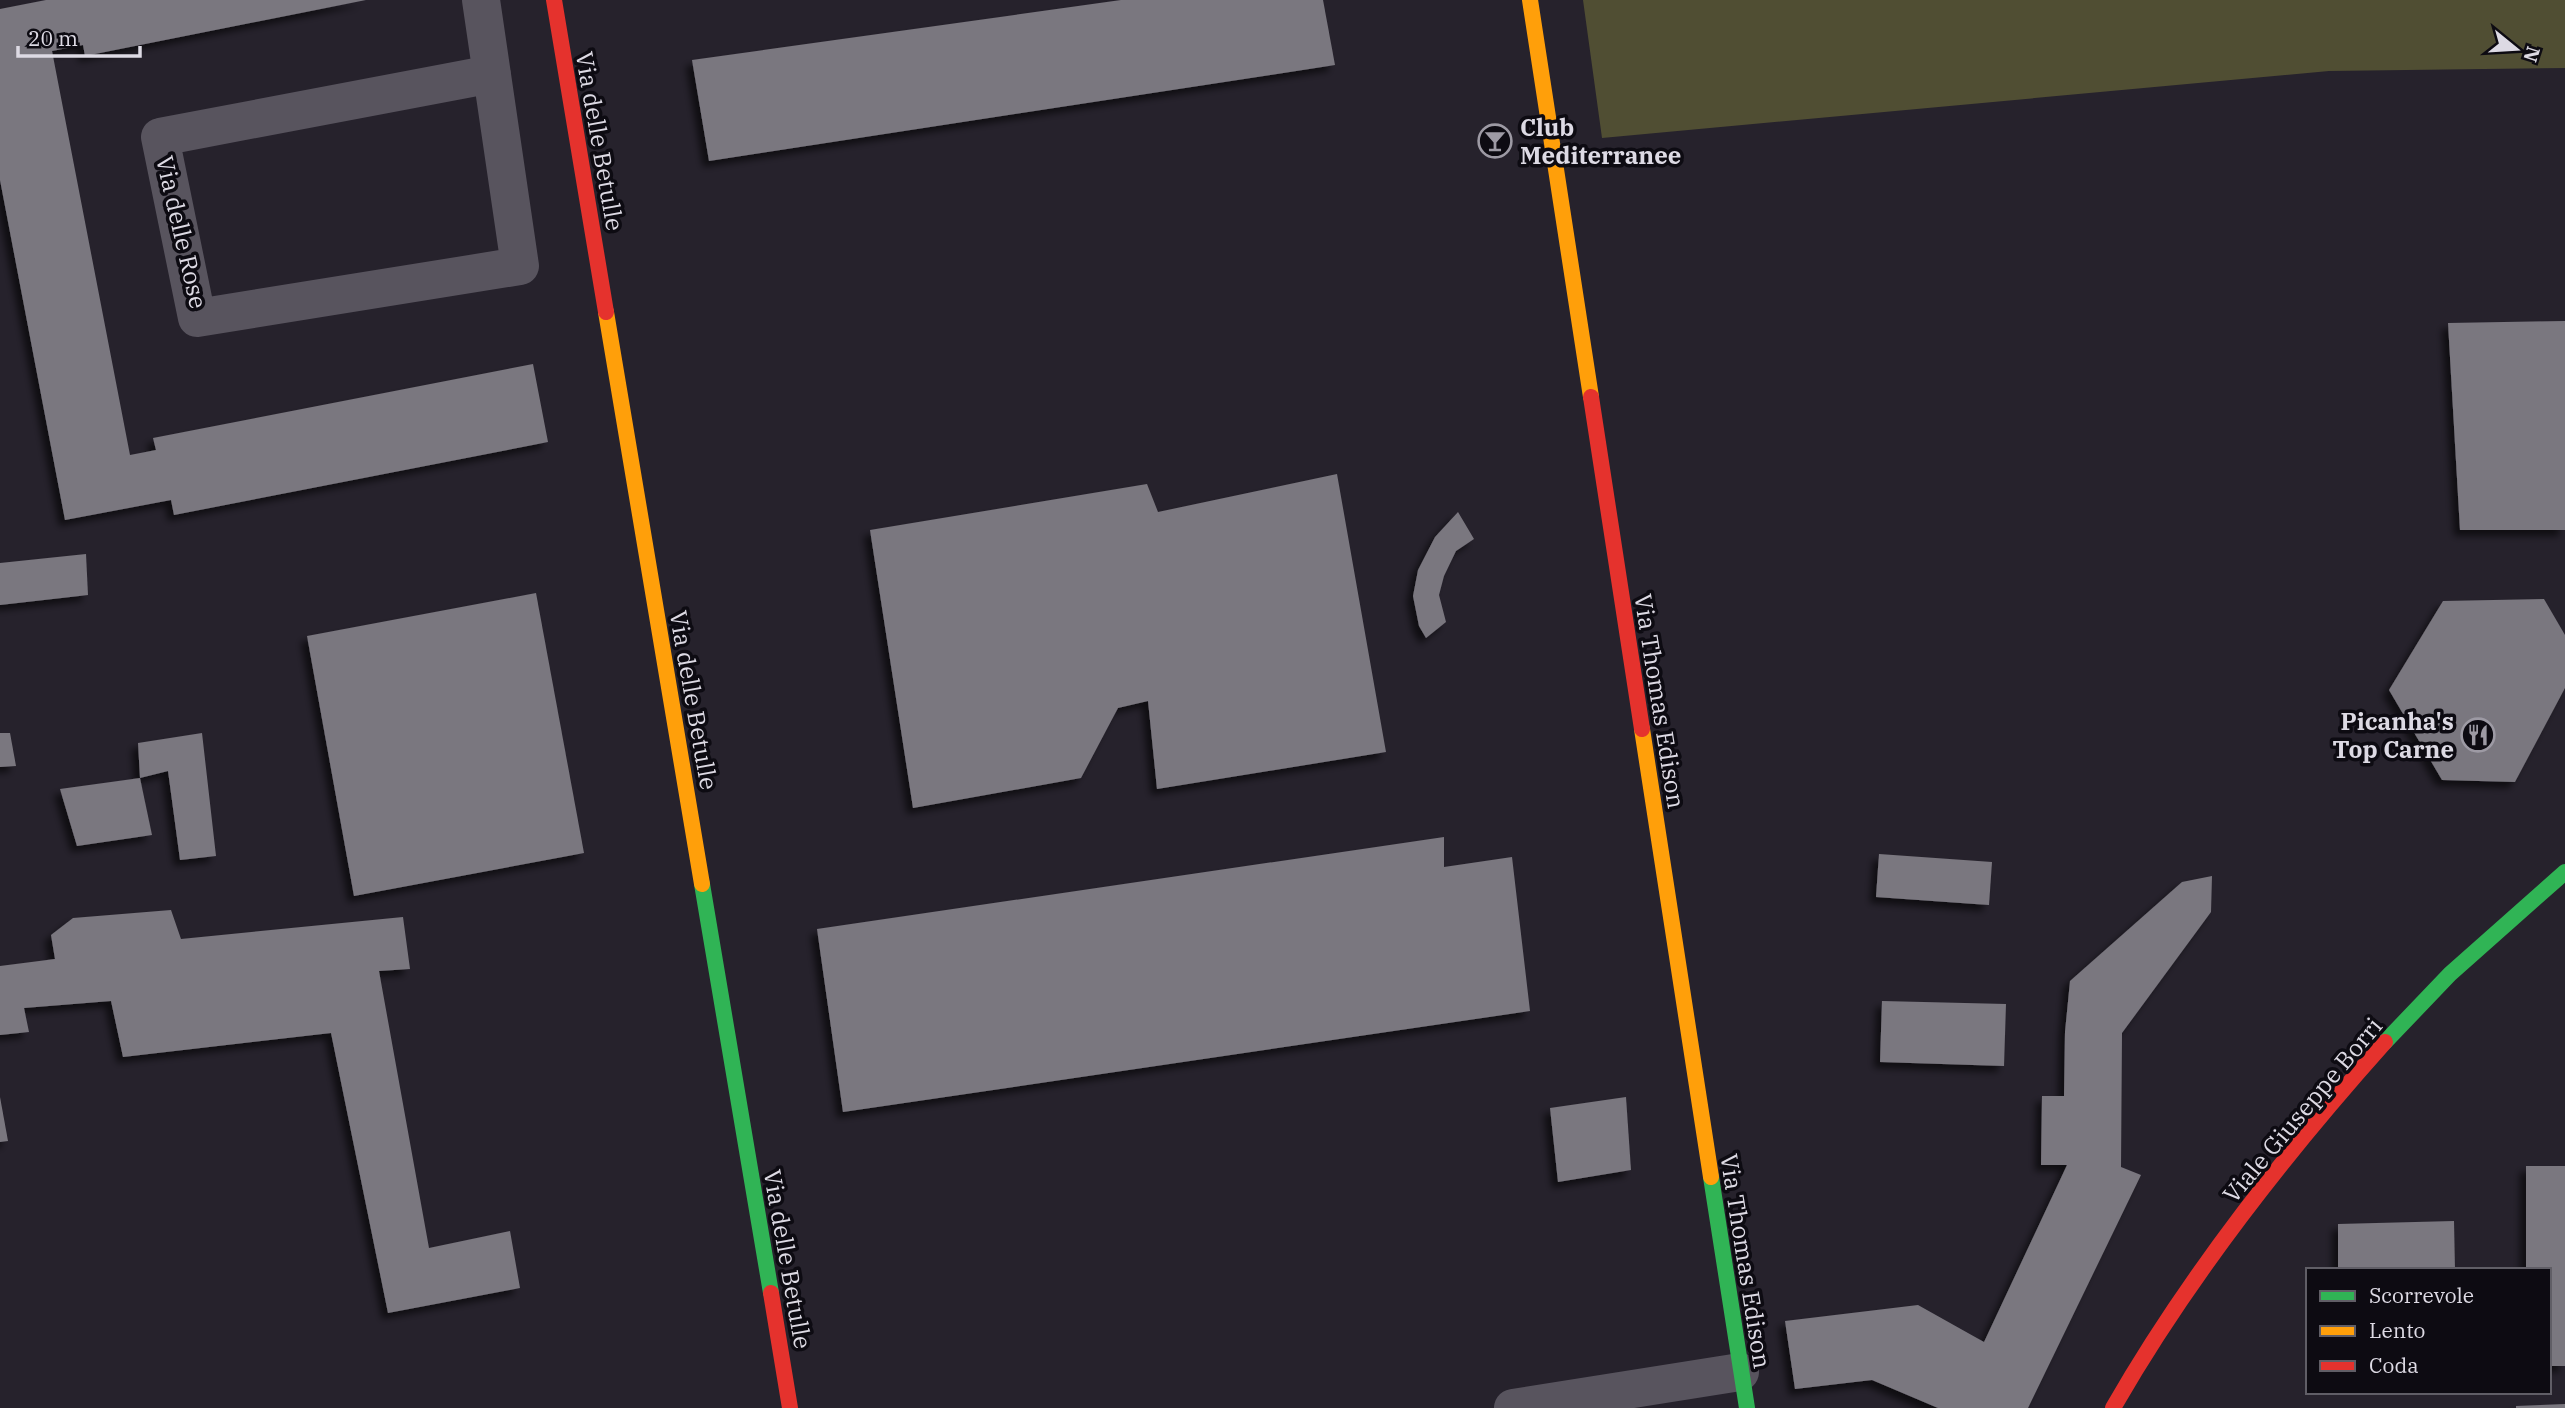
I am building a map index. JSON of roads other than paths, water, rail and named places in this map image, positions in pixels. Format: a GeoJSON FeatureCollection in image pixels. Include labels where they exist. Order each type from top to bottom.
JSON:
{"type":"FeatureCollection","features":[{"type":"Feature","properties":{"kind":"street","name":"Via delle Rose"},"geometry":{"type":"LineString","coordinates":[[481,0],[492,74],[520,265],[197,318],[160,137],[492,74]]}},
{"type":"Feature","properties":{"kind":"street","name":"Via delle Betulle"},"geometry":{"type":"LineString","coordinates":[[554,0],[790,1408]]}},
{"type":"Feature","properties":{"kind":"street","name":"Via Thomas Edison"},"geometry":{"type":"LineString","coordinates":[[1530,0],[1743,1390]]}},
{"type":"Feature","properties":{"kind":"street","name":"Viale Giuseppe Borri"},"geometry":{"type":"LineString","coordinates":[[2113,1408],[2145,1354],[2206,1266],[2365,1064],[2468,958],[2565,872]]}},
{"type":"Feature","properties":{"kind":"street"},"geometry":{"type":"LineString","coordinates":[[1513,1408],[1743,1390]]}},
{"type":"Feature","properties":{"kind":"place","name":"Club Mediterranee"},"geometry":{"type":"Point","coordinates":[1495,141]}},
{"type":"Feature","properties":{"kind":"place","name":"Picanha's Top Carne"},"geometry":{"type":"Point","coordinates":[2478,735]}}]}
